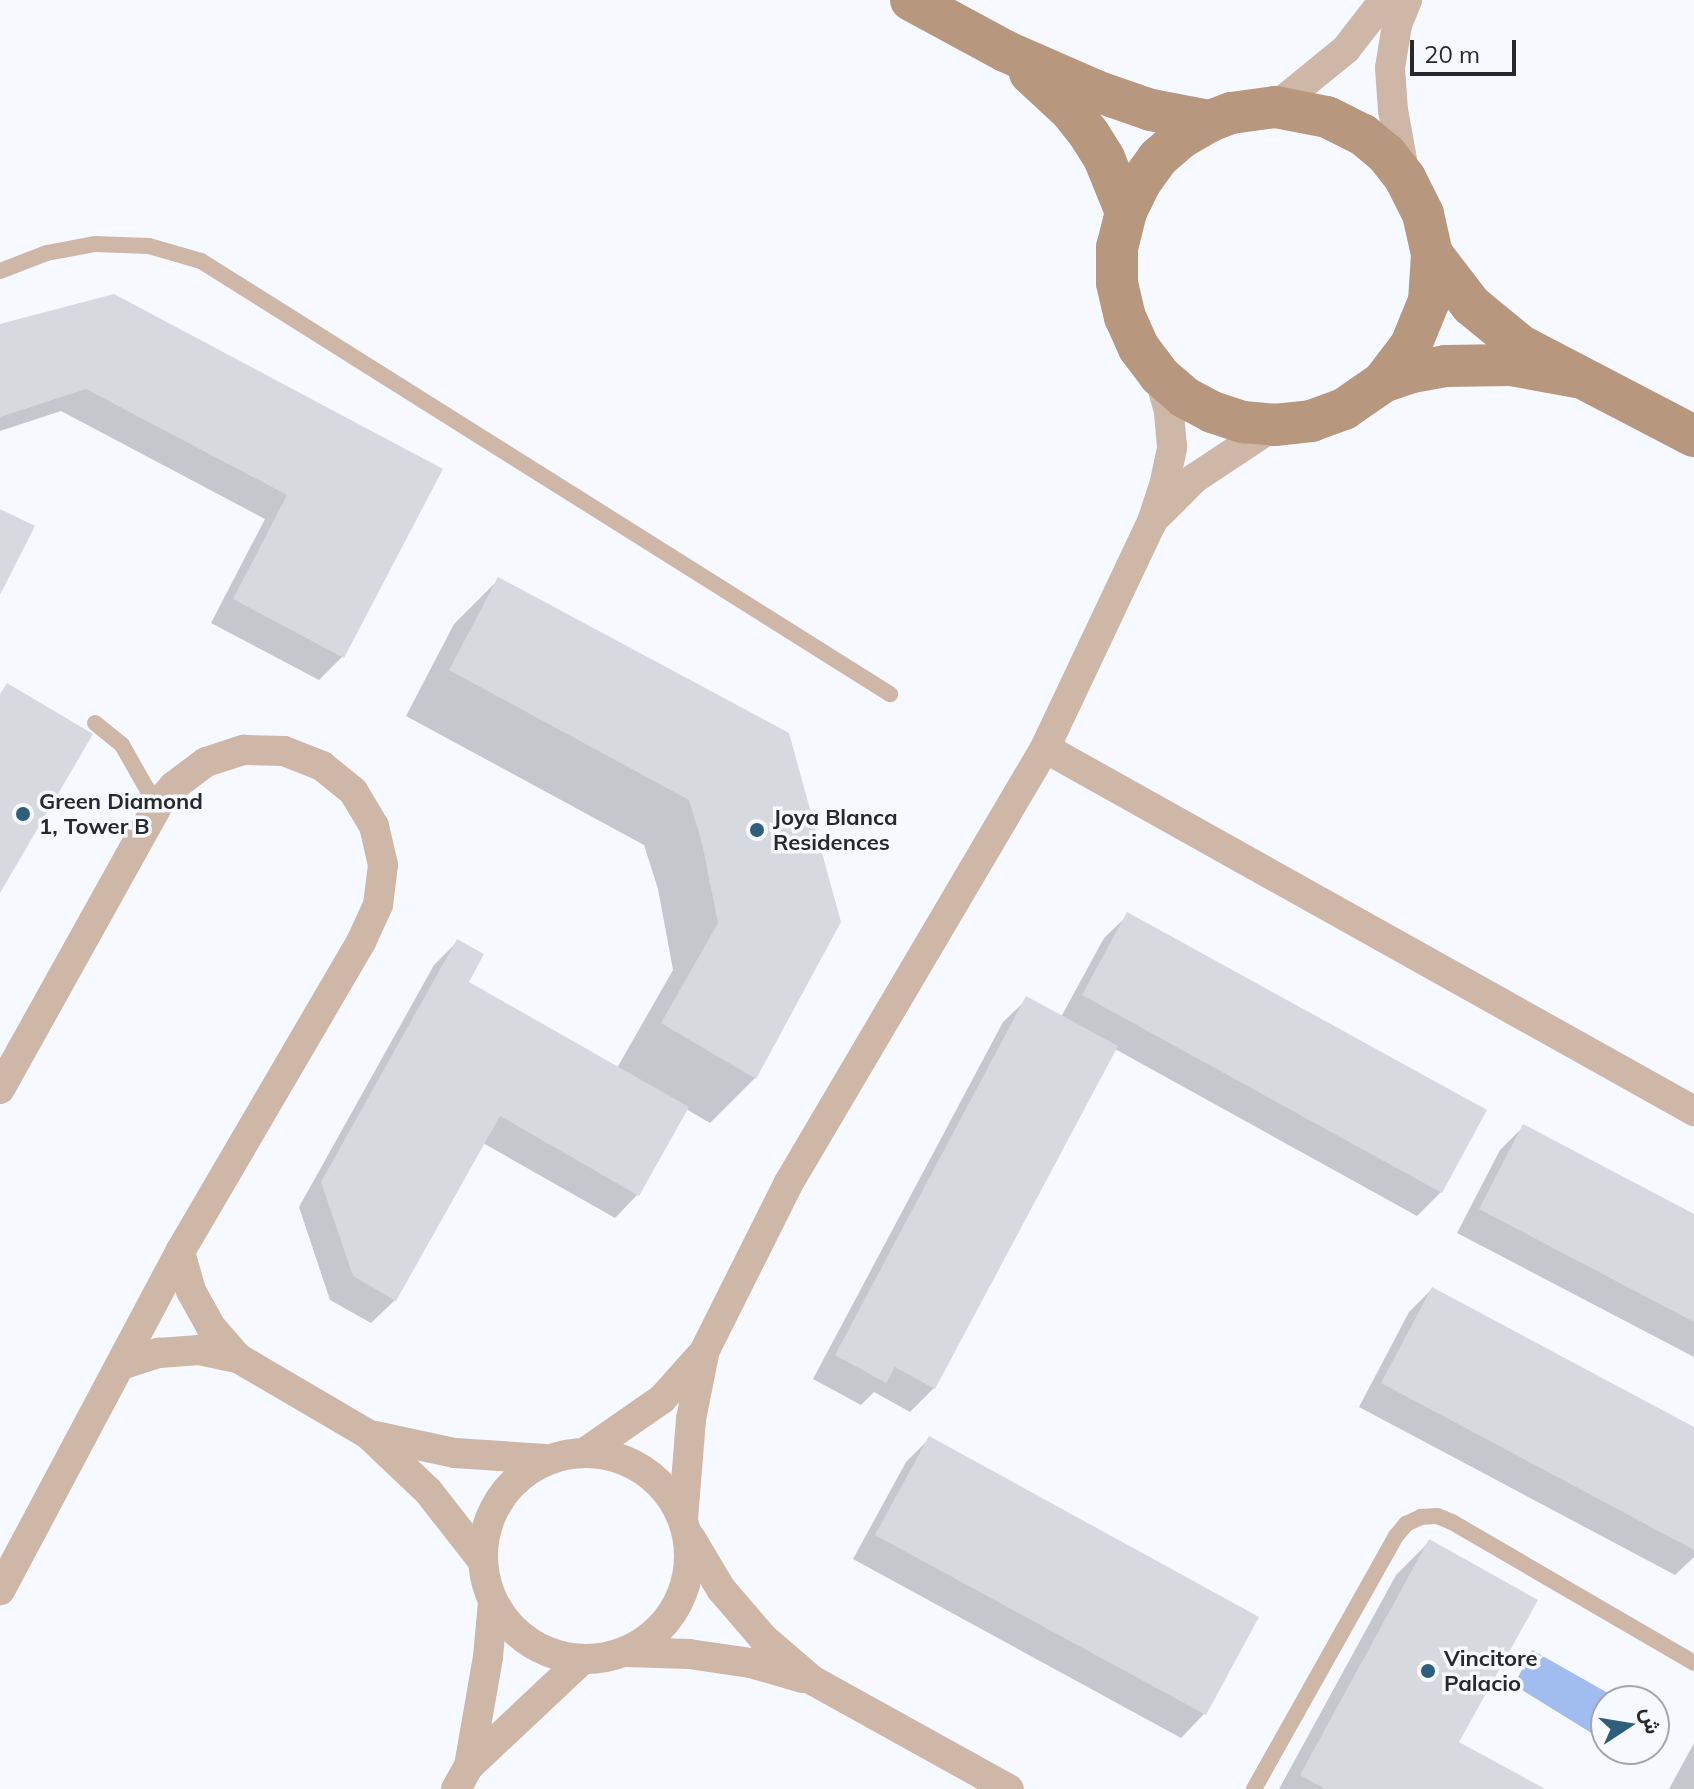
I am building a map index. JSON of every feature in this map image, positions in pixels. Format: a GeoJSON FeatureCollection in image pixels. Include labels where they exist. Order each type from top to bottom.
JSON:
{"type":"FeatureCollection","features":[{"type":"Feature","properties":{"kind":"street"},"geometry":{"type":"LineString","coordinates":[[911,0],[1005,51],[1123,102],[1210,121]]}},
{"type":"Feature","properties":{"kind":"street"},"geometry":{"type":"LineString","coordinates":[[1275,107],[1346,49],[1384,0]]}},
{"type":"Feature","properties":{"kind":"street"},"geometry":{"type":"LineString","coordinates":[[1405,178],[1393,110],[1390,68],[1397,25],[1407,0]]}},
{"type":"Feature","properties":{"kind":"street"},"geometry":{"type":"LineString","coordinates":[[1005,51],[1071,111],[1089,134],[1104,158],[1126,212]]}},
{"type":"Feature","properties":{"kind":"street"},"geometry":{"type":"LineString","coordinates":[[1383,382],[1411,345],[1429,301],[1432,254],[1423,214],[1405,178],[1386,154],[1345,125],[1307,111],[1275,107],[1242,111],[1210,121],[1182,137],[1158,158],[1140,183],[1126,212],[1117,247],[1117,283],[1125,317],[1139,348],[1159,375],[1184,397],[1212,412],[1243,422],[1275,425],[1311,421],[1344,409],[1383,382],[1412,372],[1478,364],[1522,367],[1577,377]]}},
{"type":"Feature","properties":{"kind":"street"},"geometry":{"type":"LineString","coordinates":[[1432,254],[1471,305],[1521,346],[1694,436]]}},
{"type":"Feature","properties":{"kind":"street"},"geometry":{"type":"LineString","coordinates":[[587,1451],[662,1399],[704,1352],[788,1184],[1045,748],[1152,522],[1164,486],[1172,447],[1169,411],[1159,375]]}},
{"type":"Feature","properties":{"kind":"street"},"geometry":{"type":"LineString","coordinates":[[1152,522],[1195,478],[1275,425]]}},
{"type":"Feature","properties":{"kind":"street"},"geometry":{"type":"LineString","coordinates":[[1045,748],[1694,1111]]}},
{"type":"Feature","properties":{"kind":"street"},"geometry":{"type":"LineString","coordinates":[[0,1089],[160,802],[174,786],[206,762],[244,750],[284,751],[322,766],[353,791],[374,826],[383,865],[378,905],[361,942],[180,1252],[0,1590]]}},
{"type":"Feature","properties":{"kind":"street"},"geometry":{"type":"LineString","coordinates":[[180,1252],[198,1303],[211,1327],[238,1358],[369,1435],[428,1491],[482,1560]]}},
{"type":"Feature","properties":{"kind":"street"},"geometry":{"type":"LineString","coordinates":[[121,1365],[159,1353],[199,1350],[238,1358]]}},
{"type":"Feature","properties":{"kind":"street"},"geometry":{"type":"LineString","coordinates":[[626,1652],[657,1633],[678,1604],[689,1570],[686,1526],[691,1419],[704,1352]]}},
{"type":"Feature","properties":{"kind":"street"},"geometry":{"type":"LineString","coordinates":[[369,1435],[455,1453],[545,1459],[587,1451],[618,1456],[645,1470],[668,1491],[721,1589],[763,1638],[812,1680],[1009,1789]]}},
{"type":"Feature","properties":{"kind":"street"},"geometry":{"type":"LineString","coordinates":[[545,1459],[518,1476],[498,1500],[486,1529],[482,1560],[493,1602],[509,1625],[530,1643],[555,1655],[582,1660],[626,1652],[689,1654],[751,1663],[812,1680]]}},
{"type":"Feature","properties":{"kind":"street"},"geometry":{"type":"LineString","coordinates":[[463,1777],[484,1685],[493,1602]]}},
{"type":"Feature","properties":{"kind":"street"},"geometry":{"type":"LineString","coordinates":[[463,1777],[582,1660]]}},
{"type":"Feature","properties":{"kind":"lane"},"geometry":{"type":"LineString","coordinates":[[0,271],[47,253],[95,244],[149,246],[201,261],[890,694]]}},
{"type":"Feature","properties":{"kind":"lane"},"geometry":{"type":"LineString","coordinates":[[95,723],[122,745],[147,789],[160,802]]}},
{"type":"Feature","properties":{"kind":"lane"},"geometry":{"type":"LineString","coordinates":[[1254,1789],[1396,1536],[1406,1524],[1421,1517],[1437,1516],[1452,1522],[1694,1663]]}},
{"type":"Feature","properties":{"kind":"water"},"geometry":{"type":"Polygon","coordinates":[[[1532,1650],[1594,1685],[1590,1685],[1590,1732],[1514,1685],[1532,1650]]]}},
{"type":"Feature","properties":{"kind":"building"},"geometry":{"type":"Polygon","coordinates":[[[114,294],[443,469],[344,658],[233,599],[287,495],[86,389],[0,417],[0,324],[114,294]]]}},
{"type":"Feature","properties":{"kind":"building"},"geometry":{"type":"Polygon","coordinates":[[[0,509],[35,526],[0,595],[0,509]]]}},
{"type":"Feature","properties":{"kind":"building","name":"Joya Blanca Residences"},"geometry":{"type":"Polygon","coordinates":[[[498,577],[789,733],[841,922],[756,1079],[661,1023],[718,923],[702,843],[689,800],[449,670],[498,577]]]}},
{"type":"Feature","properties":{"kind":"building","name":"Green Diamond 1, Tower B"},"geometry":{"type":"Polygon","coordinates":[[[7,683],[93,734],[0,893],[0,694],[7,683]]]}},
{"type":"Feature","properties":{"kind":"building"},"geometry":{"type":"Polygon","coordinates":[[[1127,912],[1487,1110],[1442,1193],[1082,995],[1127,912]]]}},
{"type":"Feature","properties":{"kind":"building"},"geometry":{"type":"Polygon","coordinates":[[[457,939],[484,954],[469,982],[689,1107],[639,1196],[500,1116],[396,1301],[353,1276],[321,1182],[457,939]]]}},
{"type":"Feature","properties":{"kind":"building"},"geometry":{"type":"Polygon","coordinates":[[[1026,996],[1118,1046],[935,1389],[895,1367],[886,1383],[835,1355],[1026,996]]]}},
{"type":"Feature","properties":{"kind":"building"},"geometry":{"type":"Polygon","coordinates":[[[1523,1124],[1694,1214],[1694,1322],[1479,1209],[1523,1124]]]}},
{"type":"Feature","properties":{"kind":"building"},"geometry":{"type":"Polygon","coordinates":[[[1432,1287],[1694,1427],[1694,1550],[1381,1383],[1432,1287]]]}},
{"type":"Feature","properties":{"kind":"building"},"geometry":{"type":"Polygon","coordinates":[[[929,1436],[1259,1617],[1206,1715],[875,1535],[929,1436]]]}},
{"type":"Feature","properties":{"kind":"building","name":"Vincitore Palacio"},"geometry":{"type":"Polygon","coordinates":[[[1429,1539],[1538,1600],[1459,1742],[1545,1789],[1325,1789],[1300,1775],[1429,1539]]]}},
{"type":"Feature","properties":{"kind":"place","name":"Green Diamond 1, Tower B"},"geometry":{"type":"Point","coordinates":[23,814]}},
{"type":"Feature","properties":{"kind":"place","name":"Joya Blanca Residences"},"geometry":{"type":"Point","coordinates":[757,830]}},
{"type":"Feature","properties":{"kind":"place","name":"Vincitore Palacio"},"geometry":{"type":"Point","coordinates":[1428,1671]}}]}
